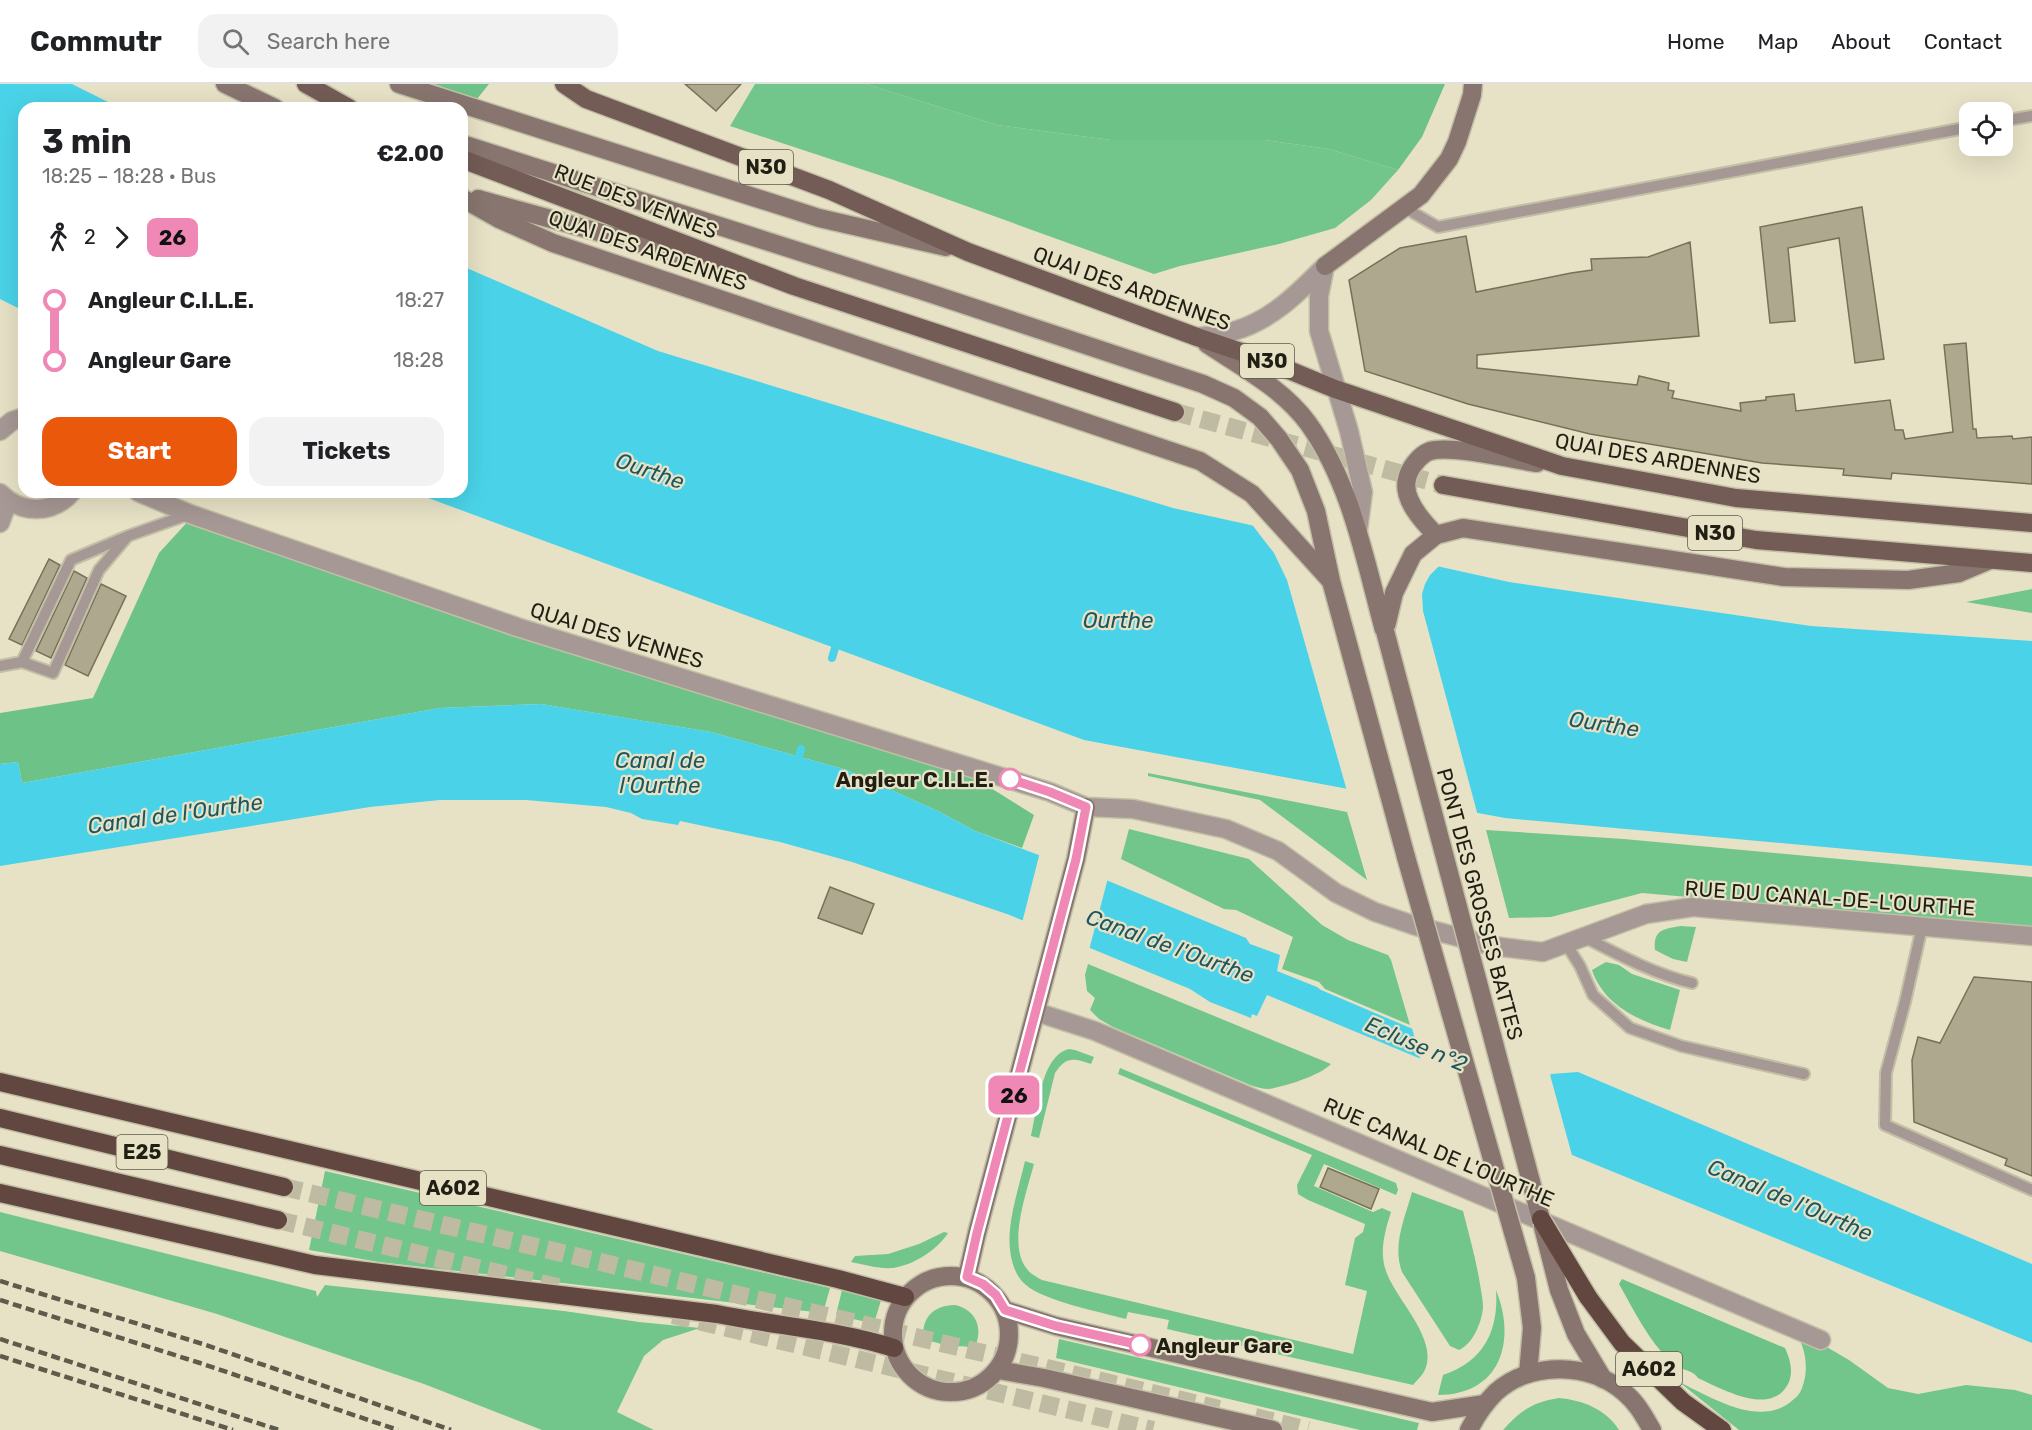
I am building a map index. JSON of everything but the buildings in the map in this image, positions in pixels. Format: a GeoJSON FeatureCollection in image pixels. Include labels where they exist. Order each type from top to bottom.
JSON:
{"type":"FeatureCollection","features":[{"type":"Feature","properties":{"kind":"highway","name":"A602"},"geometry":{"type":"LineString","coordinates":[[0,1082],[814,1273],[905,1297]]}},
{"type":"Feature","properties":{"kind":"highway","name":"E25"},"geometry":{"type":"LineString","coordinates":[[0,1118],[284,1187]]}},
{"type":"Feature","properties":{"kind":"highway","name":"E25"},"geometry":{"type":"LineString","coordinates":[[0,1155],[278,1220]]}},
{"type":"Feature","properties":{"kind":"highway"},"geometry":{"type":"LineString","coordinates":[[0,1193],[315,1265],[717,1314],[865,1339],[894,1348]]}},
{"type":"Feature","properties":{"kind":"highway","name":"A602"},"geometry":{"type":"LineString","coordinates":[[1541,1219],[1588,1298],[1622,1343],[1683,1402],[1722,1430]]}},
{"type":"Feature","properties":{"kind":"main road"},"geometry":{"type":"LineString","coordinates":[[225,84],[262,102]]}},
{"type":"Feature","properties":{"kind":"main road"},"geometry":{"type":"LineString","coordinates":[[306,84],[338,102]]}},
{"type":"Feature","properties":{"kind":"main road","name":"QUAI DES ARDENNES"},"geometry":{"type":"LineString","coordinates":[[399,84],[455,102]]}},
{"type":"Feature","properties":{"kind":"main road","name":"N30"},"geometry":{"type":"LineString","coordinates":[[564,84],[586,99],[829,190],[968,252]]}},
{"type":"Feature","properties":{"kind":"main road"},"geometry":{"type":"LineString","coordinates":[[1325,266],[1421,195],[1449,159],[1457,142],[1472,95],[1473,84]]}},
{"type":"Feature","properties":{"kind":"main road","name":"QUAI DES ARDENNES"},"geometry":{"type":"LineString","coordinates":[[468,106],[819,218],[968,252],[1197,337],[1263,359],[1335,389],[1562,466],[1736,498],[2032,523]]}},
{"type":"Feature","properties":{"kind":"main road"},"geometry":{"type":"LineString","coordinates":[[468,146],[920,290],[1203,384],[1234,398],[1260,417],[1279,439],[1300,470],[1316,511],[1331,581],[1406,857],[1526,1278],[1532,1328],[1528,1374]]}},
{"type":"Feature","properties":{"kind":"main road","name":"RUE DES VENNES"},"geometry":{"type":"LineString","coordinates":[[468,161],[794,286]]}},
{"type":"Feature","properties":{"kind":"main road","name":"QUAI DES ARDENNES"},"geometry":{"type":"LineString","coordinates":[[468,199],[794,286],[1175,411]]}},
{"type":"Feature","properties":{"kind":"main road","name":"QUAI DES ARDENNES"},"geometry":{"type":"LineString","coordinates":[[468,201],[499,219],[553,243],[1200,461],[1252,494],[1331,581]]}},
{"type":"Feature","properties":{"kind":"main road","name":"PONT DES GROSSES BATTES"},"geometry":{"type":"LineString","coordinates":[[1197,337],[1265,382],[1307,422],[1334,468],[1358,531],[1559,1290],[1576,1334],[1603,1379]]}},
{"type":"Feature","properties":{"kind":"main road"},"geometry":{"type":"LineString","coordinates":[[1436,535],[1424,523],[1410,502],[1405,486],[1409,469],[1428,452],[1450,449],[1562,466]]}},
{"type":"Feature","properties":{"kind":"main road","name":"N30"},"geometry":{"type":"LineString","coordinates":[[1443,485],[1756,540],[2032,563]]}},
{"type":"Feature","properties":{"kind":"main road"},"geometry":{"type":"LineString","coordinates":[[1385,632],[1394,593],[1413,554],[1436,535],[1463,528],[1784,577],[1908,580],[1959,573],[1990,560]]}},
{"type":"Feature","properties":{"kind":"main road"},"geometry":{"type":"LineString","coordinates":[[967,1277],[1076,859],[1086,807]]}},
{"type":"Feature","properties":{"kind":"main road"},"geometry":{"type":"LineString","coordinates":[[945,1275],[967,1277],[983,1284],[996,1295],[1005,1310],[1010,1330],[1008,1352],[998,1370],[981,1384],[961,1392],[939,1392],[919,1383],[903,1368],[894,1348],[893,1321],[905,1297],[922,1282],[945,1275]]}},
{"type":"Feature","properties":{"kind":"main road"},"geometry":{"type":"LineString","coordinates":[[1005,1310],[1056,1326],[1432,1412],[1485,1404]]}},
{"type":"Feature","properties":{"kind":"main road"},"geometry":{"type":"LineString","coordinates":[[1469,1430],[1485,1404],[1497,1391],[1528,1374],[1553,1369],[1579,1371],[1603,1379],[1624,1392],[1642,1411],[1652,1430]]}},
{"type":"Feature","properties":{"kind":"main road"},"geometry":{"type":"LineString","coordinates":[[998,1370],[1044,1378],[1273,1430]]}},
{"type":"Feature","properties":{"kind":"street"},"geometry":{"type":"LineString","coordinates":[[1197,337],[1232,332],[1263,320],[1298,293],[1325,266]]}},
{"type":"Feature","properties":{"kind":"street"},"geometry":{"type":"LineString","coordinates":[[1325,266],[1319,296],[1319,331],[1349,431],[1363,492],[1358,531]]}},
{"type":"Feature","properties":{"kind":"street"},"geometry":{"type":"LineString","coordinates":[[0,523],[4,498],[22,508],[38,510],[52,507],[67,498]]}},
{"type":"Feature","properties":{"kind":"street","name":"QUAI DES VENNES"},"geometry":{"type":"LineString","coordinates":[[152,498],[190,514],[528,630],[1050,792],[1086,807]]}},
{"type":"Feature","properties":{"kind":"street","name":"RUE DU CANAL-DE-L'OURTHE"},"geometry":{"type":"LineString","coordinates":[[1086,807],[1133,809],[1226,829],[1278,851],[1336,893],[1375,912],[1416,926],[1493,946],[1543,952],[1646,914],[1693,907],[2032,936]]}},
{"type":"Feature","properties":{"kind":"street","name":"RUE CANAL DE L'OURTHE"},"geometry":{"type":"LineString","coordinates":[[1036,1012],[1095,1031],[1821,1340]]}},
{"type":"Feature","properties":{"kind":"lane"},"geometry":{"type":"LineString","coordinates":[[2013,119],[2032,116]]}},
{"type":"Feature","properties":{"kind":"lane"},"geometry":{"type":"LineString","coordinates":[[1405,208],[1438,227],[1959,129]]}},
{"type":"Feature","properties":{"kind":"lane"},"geometry":{"type":"LineString","coordinates":[[22,662],[71,560],[128,536],[190,514]]}},
{"type":"Feature","properties":{"kind":"lane"},"geometry":{"type":"LineString","coordinates":[[0,666],[22,662],[53,673],[99,570],[128,536]]}},
{"type":"Feature","properties":{"kind":"lane"},"geometry":{"type":"LineString","coordinates":[[1922,927],[1886,1073],[1885,1125],[2032,1190]]}},
{"type":"Feature","properties":{"kind":"lane"},"geometry":{"type":"LineString","coordinates":[[1584,937],[1626,959],[1692,983]]}},
{"type":"Feature","properties":{"kind":"lane"},"geometry":{"type":"LineString","coordinates":[[1566,944],[1580,966],[1593,995],[1630,1028],[1681,1046],[1804,1074]]}},
{"type":"Feature","properties":{"kind":"green space"},"geometry":{"type":"Polygon","coordinates":[[[434,84],[489,84],[477,99],[434,84]]]}},
{"type":"Feature","properties":{"kind":"green space"},"geometry":{"type":"Polygon","coordinates":[[[755,84],[866,84],[997,125],[1111,140],[1265,140],[1329,149],[1398,170],[1371,200],[1335,228],[1154,274],[891,179],[730,126],[755,84]]]}},
{"type":"Feature","properties":{"kind":"green space"},"geometry":{"type":"Polygon","coordinates":[[[866,84],[1445,84],[1422,137],[1398,170],[1329,149],[1265,140],[1111,140],[997,125],[866,84]]]}},
{"type":"Feature","properties":{"kind":"green space"},"geometry":{"type":"Polygon","coordinates":[[[191,518],[516,630],[978,780],[1034,815],[1022,848],[975,831],[940,812],[847,770],[711,732],[541,704],[440,708],[22,783],[18,762],[0,764],[0,713],[93,698],[159,553],[191,518]]]}},
{"type":"Feature","properties":{"kind":"green space"},"geometry":{"type":"Polygon","coordinates":[[[2032,589],[2032,613],[1966,602],[2032,589]]]}},
{"type":"Feature","properties":{"kind":"green space"},"geometry":{"type":"Polygon","coordinates":[[[1148,773],[1347,812],[1367,880],[1260,800],[1148,776],[1148,773]]]}},
{"type":"Feature","properties":{"kind":"green space"},"geometry":{"type":"Polygon","coordinates":[[[1129,829],[1249,859],[1322,925],[1348,940],[1388,955],[1410,1025],[1325,989],[1319,982],[1282,969],[1293,937],[1236,910],[1224,909],[1121,859],[1129,829]]]}},
{"type":"Feature","properties":{"kind":"green space"},"geometry":{"type":"Polygon","coordinates":[[[1486,830],[1624,839],[2032,877],[2032,927],[1642,893],[1551,917],[1509,918],[1486,830]]]}},
{"type":"Feature","properties":{"kind":"green space"},"geometry":{"type":"Polygon","coordinates":[[[1681,926],[1696,927],[1687,962],[1673,959],[1655,950],[1656,938],[1661,931],[1681,926]]]}},
{"type":"Feature","properties":{"kind":"green space"},"geometry":{"type":"Polygon","coordinates":[[[1606,962],[1619,965],[1632,974],[1680,990],[1670,1030],[1646,1022],[1613,1002],[1597,982],[1592,970],[1606,962]]]}},
{"type":"Feature","properties":{"kind":"green space"},"geometry":{"type":"Polygon","coordinates":[[[1088,964],[1331,1064],[1311,1076],[1284,1086],[1269,1089],[1250,1085],[1099,1019],[1090,1010],[1095,998],[1087,991],[1085,975],[1088,964]]]}},
{"type":"Feature","properties":{"kind":"green space"},"geometry":{"type":"Polygon","coordinates":[[[1069,1049],[1094,1057],[1091,1064],[1071,1060],[1059,1067],[1055,1073],[1039,1138],[1031,1136],[1046,1073],[1060,1053],[1069,1049]]]}},
{"type":"Feature","properties":{"kind":"green space"},"geometry":{"type":"Polygon","coordinates":[[[1120,1068],[1396,1183],[1398,1190],[1396,1195],[1324,1164],[1314,1186],[1373,1212],[1382,1208],[1391,1212],[1384,1242],[1384,1264],[1391,1282],[1414,1318],[1428,1355],[1425,1370],[1413,1385],[1167,1329],[1169,1320],[1128,1312],[1126,1319],[1088,1309],[1034,1291],[1021,1280],[1014,1267],[1009,1236],[1012,1212],[1025,1161],[1034,1164],[1020,1218],[1019,1246],[1021,1259],[1036,1277],[1353,1354],[1367,1291],[1345,1285],[1355,1238],[1363,1232],[1365,1224],[1298,1194],[1297,1185],[1312,1155],[1118,1074],[1120,1068]]]}},
{"type":"Feature","properties":{"kind":"green space"},"geometry":{"type":"Polygon","coordinates":[[[325,1171],[830,1288],[823,1313],[379,1262],[309,1250],[325,1171]]]}},
{"type":"Feature","properties":{"kind":"green space"},"geometry":{"type":"Polygon","coordinates":[[[1412,1192],[1463,1211],[1483,1307],[1476,1332],[1469,1343],[1459,1350],[1450,1346],[1402,1272],[1399,1262],[1399,1242],[1412,1192]]]}},
{"type":"Feature","properties":{"kind":"green space"},"geometry":{"type":"Polygon","coordinates":[[[0,1212],[316,1291],[317,1297],[325,1285],[700,1328],[663,1340],[644,1356],[617,1412],[654,1430],[542,1430],[424,1384],[217,1314],[0,1251],[0,1212]]]}},
{"type":"Feature","properties":{"kind":"green space"},"geometry":{"type":"Polygon","coordinates":[[[944,1232],[948,1233],[931,1251],[901,1266],[882,1268],[851,1262],[855,1256],[888,1254],[919,1244],[944,1232]]]}},
{"type":"Feature","properties":{"kind":"green space"},"geometry":{"type":"Polygon","coordinates":[[[1622,1279],[1785,1348],[1791,1366],[1788,1384],[1780,1394],[1770,1399],[1746,1398],[1698,1378],[1674,1365],[1642,1325],[1619,1284],[1622,1279]]]}},
{"type":"Feature","properties":{"kind":"green space"},"geometry":{"type":"Polygon","coordinates":[[[842,1290],[882,1297],[875,1324],[836,1315],[842,1290]]]}},
{"type":"Feature","properties":{"kind":"green space"},"geometry":{"type":"Polygon","coordinates":[[[1496,1290],[1505,1328],[1498,1362],[1489,1375],[1476,1386],[1459,1393],[1438,1395],[1443,1375],[1469,1362],[1486,1343],[1495,1319],[1496,1290]]]}},
{"type":"Feature","properties":{"kind":"green space"},"geometry":{"type":"Polygon","coordinates":[[[955,1305],[969,1311],[976,1322],[978,1335],[974,1349],[924,1341],[924,1326],[930,1315],[940,1308],[955,1305]]]}},
{"type":"Feature","properties":{"kind":"green space"},"geometry":{"type":"Polygon","coordinates":[[[1797,1334],[1849,1360],[1888,1388],[1918,1394],[1966,1385],[2015,1390],[2032,1395],[2032,1430],[1739,1430],[1679,1382],[1736,1408],[1767,1412],[1781,1408],[1798,1396],[1804,1381],[1803,1347],[1797,1334]]]}},
{"type":"Feature","properties":{"kind":"green space"},"geometry":{"type":"Polygon","coordinates":[[[1059,1339],[1419,1423],[1417,1430],[1360,1430],[1056,1358],[1059,1339]]]}},
{"type":"Feature","properties":{"kind":"green space"},"geometry":{"type":"Polygon","coordinates":[[[1559,1398],[1593,1407],[1607,1416],[1619,1430],[1503,1430],[1528,1408],[1559,1398]]]}},
{"type":"Feature","properties":{"kind":"water"},"geometry":{"type":"Polygon","coordinates":[[[0,84],[72,84],[108,102],[18,102],[18,308],[0,299],[0,84]]]}},
{"type":"Feature","properties":{"kind":"water","name":"Ourthe"},"geometry":{"type":"Polygon","coordinates":[[[468,269],[658,351],[1173,508],[1509,582],[1811,626],[2032,641],[2032,866],[1505,818],[1084,740],[428,498],[468,498],[468,269]]]}},
{"type":"Feature","properties":{"kind":"water","name":"Canal de l'Ourthe"},"geometry":{"type":"Polygon","coordinates":[[[541,704],[711,732],[847,770],[940,812],[975,831],[1111,882],[1246,938],[1250,944],[1280,955],[1277,971],[1408,1027],[1548,1080],[1551,1074],[1578,1072],[2032,1264],[2032,1343],[1550,1146],[1554,1114],[1267,995],[1257,1016],[1252,1014],[1251,1018],[1210,1002],[1190,989],[1007,914],[852,862],[780,842],[680,821],[678,825],[642,819],[631,813],[606,807],[526,800],[440,800],[370,807],[0,866],[0,764],[18,762],[22,783],[440,708],[541,704]]]}},
{"type":"Feature","properties":{"kind":"pier"},"geometry":{"type":"Polygon","coordinates":[[[1250,522],[1441,564],[1425,584],[1422,594],[1423,611],[1478,816],[1347,791],[1287,580],[1274,553],[1250,522]]]}},
{"type":"Feature","properties":{"kind":"pier"},"geometry":{"type":"Polygon","coordinates":[[[1040,852],[1108,878],[1089,950],[1022,923],[1040,852]]]}},
{"type":"Feature","properties":{"kind":"pier"},"geometry":{"type":"Polygon","coordinates":[[[1411,1024],[1547,1076],[1549,1071],[1573,1159],[1547,1147],[1551,1116],[1421,1062],[1411,1024]]]}},
{"type":"Feature","properties":{"kind":"waterway"},"geometry":{"type":"LineString","coordinates":[[832,658],[835,648]]}},
{"type":"Feature","properties":{"kind":"waterway"},"geometry":{"type":"LineString","coordinates":[[799,757],[801,749]]}},
{"type":"Feature","properties":{"kind":"tunnel"},"geometry":{"type":"LineString","coordinates":[[1175,412],[1443,485]]}},
{"type":"Feature","properties":{"kind":"tunnel"},"geometry":{"type":"LineString","coordinates":[[284,1187],[1219,1409]]}},
{"type":"Feature","properties":{"kind":"tunnel"},"geometry":{"type":"LineString","coordinates":[[278,1220],[565,1289]]}},
{"type":"Feature","properties":{"kind":"tunnel"},"geometry":{"type":"LineString","coordinates":[[673,1315],[1153,1430]]}},
{"type":"Feature","properties":{"kind":"tunnel"},"geometry":{"type":"LineString","coordinates":[[1255,1417],[1308,1430]]}},
{"type":"Feature","properties":{"kind":"railway"},"geometry":{"type":"LineString","coordinates":[[0,1281],[206,1345],[451,1430]]}},
{"type":"Feature","properties":{"kind":"railway"},"geometry":{"type":"LineString","coordinates":[[0,1300],[200,1363],[398,1430]]}},
{"type":"Feature","properties":{"kind":"railway"},"geometry":{"type":"LineString","coordinates":[[0,1339],[279,1430]]}},
{"type":"Feature","properties":{"kind":"railway"},"geometry":{"type":"LineString","coordinates":[[0,1356],[233,1430]]}},
{"type":"Feature","properties":{"kind":"bus line","name":"26"},"geometry":{"type":"LineString","coordinates":[[1010,779],[1086,807],[1076,859],[967,1277],[983,1284],[996,1295],[1005,1310],[1056,1326],[1140,1345]]}},
{"type":"Feature","properties":{"kind":"place","name":"Angleur C.I.L.E."},"geometry":{"type":"Point","coordinates":[1010,779]}},
{"type":"Feature","properties":{"kind":"place","name":"Angleur Gare"},"geometry":{"type":"Point","coordinates":[1140,1345]}},
{"type":"Feature","properties":{"kind":"water label","name":"Ecluse n°2"},"geometry":{"type":"Point","coordinates":[1416,1044]}}]}
